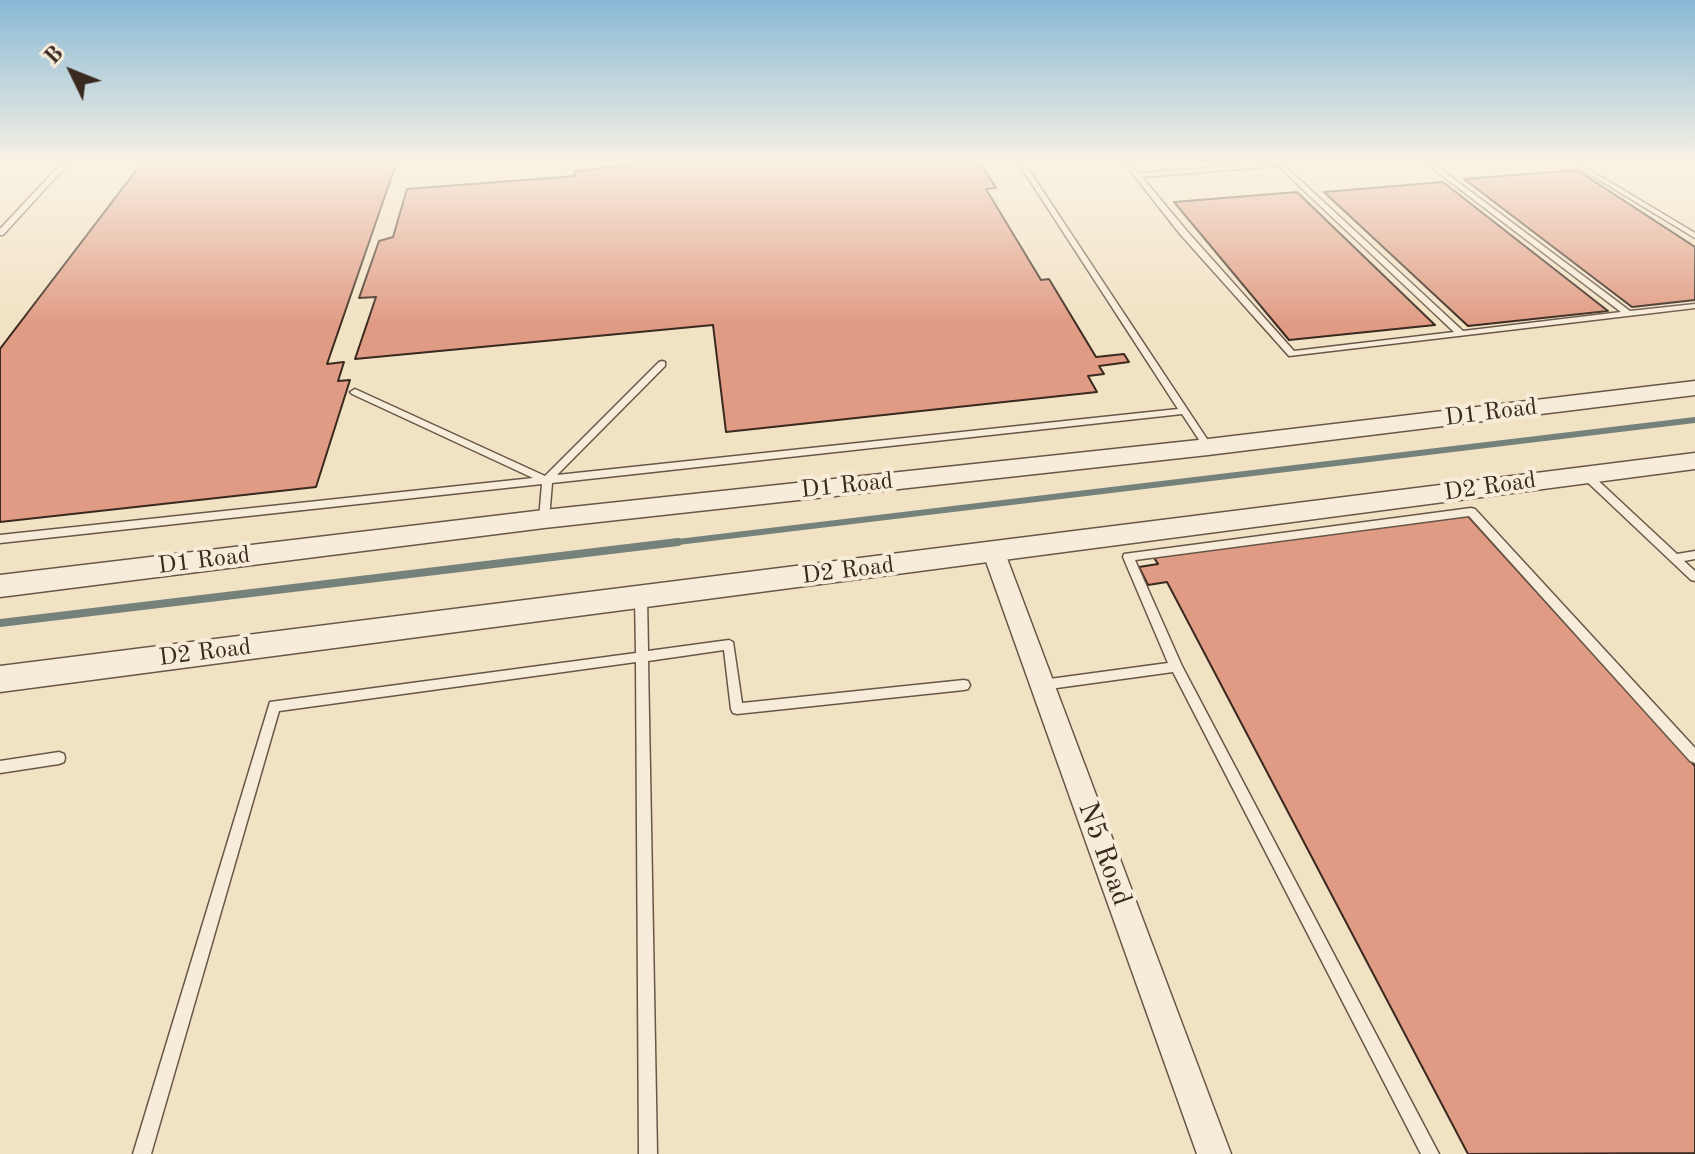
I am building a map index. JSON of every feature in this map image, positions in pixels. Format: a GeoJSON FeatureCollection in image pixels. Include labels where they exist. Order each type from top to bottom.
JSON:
{"type":"FeatureCollection","features":[{"type":"Feature","properties":{"kind":"street","name":"D1 Road"},"geometry":{"type":"LineString","coordinates":[[0,586],[544,519],[1208,447],[1695,388]]}},
{"type":"Feature","properties":{"kind":"street","name":"D2 Road"},"geometry":{"type":"LineString","coordinates":[[0,679],[1695,461]]}},
{"type":"Feature","properties":{"kind":"street","name":"N5 Road"},"geometry":{"type":"LineString","coordinates":[[994,553],[1214,1154]]}},
{"type":"Feature","properties":{"kind":"lane"},"geometry":{"type":"LineString","coordinates":[[0,233],[14,218]]}},
{"type":"Feature","properties":{"kind":"lane"},"geometry":{"type":"LineString","coordinates":[[1057,218],[1208,447]]}},
{"type":"Feature","properties":{"kind":"lane"},"geometry":{"type":"LineString","coordinates":[[1172,218],[1292,354],[1695,306]]}},
{"type":"Feature","properties":{"kind":"lane"},"geometry":{"type":"LineString","coordinates":[[1337,218],[1461,334]]}},
{"type":"Feature","properties":{"kind":"lane"},"geometry":{"type":"LineString","coordinates":[[1501,218],[1628,314]]}},
{"type":"Feature","properties":{"kind":"lane"},"geometry":{"type":"LineString","coordinates":[[1665,218],[1695,236]]}},
{"type":"Feature","properties":{"kind":"lane"},"geometry":{"type":"LineString","coordinates":[[544,519],[547,480],[662,364]]}},
{"type":"Feature","properties":{"kind":"lane"},"geometry":{"type":"LineString","coordinates":[[355,392],[547,480]]}},
{"type":"Feature","properties":{"kind":"lane"},"geometry":{"type":"LineString","coordinates":[[0,539],[1184,411]]}},
{"type":"Feature","properties":{"kind":"lane"},"geometry":{"type":"LineString","coordinates":[[1586,475],[1695,577]]}},
{"type":"Feature","properties":{"kind":"lane"},"geometry":{"type":"LineString","coordinates":[[1430,1154],[1176,667],[1128,557],[1471,512],[1695,757]]}},
{"type":"Feature","properties":{"kind":"lane"},"geometry":{"type":"LineString","coordinates":[[1675,558],[1695,555]]}},
{"type":"Feature","properties":{"kind":"lane"},"geometry":{"type":"LineString","coordinates":[[641,597],[648,1154]]}},
{"type":"Feature","properties":{"kind":"lane"},"geometry":{"type":"LineString","coordinates":[[142,1154],[274,706],[729,645],[737,709],[964,685]]}},
{"type":"Feature","properties":{"kind":"lane"},"geometry":{"type":"LineString","coordinates":[[1042,685],[1176,667]]}},
{"type":"Feature","properties":{"kind":"lane"},"geometry":{"type":"LineString","coordinates":[[0,767],[59,758]]}},
{"type":"Feature","properties":{"kind":"building"},"geometry":{"type":"Polygon","coordinates":[[[100,218],[377,218],[327,364],[344,362],[338,381],[350,380],[316,487],[0,522],[0,349],[100,218]]]}},
{"type":"Feature","properties":{"kind":"building"},"geometry":{"type":"Polygon","coordinates":[[[399,218],[1003,218],[1041,280],[1049,279],[1096,357],[1124,354],[1129,362],[1099,366],[1104,374],[1088,376],[1097,392],[726,432],[713,325],[355,359],[376,297],[359,298],[379,241],[393,237],[399,218]]]}},
{"type":"Feature","properties":{"kind":"building"},"geometry":{"type":"Polygon","coordinates":[[[1187,218],[1324,218],[1435,325],[1289,340],[1187,218]]]}},
{"type":"Feature","properties":{"kind":"building"},"geometry":{"type":"Polygon","coordinates":[[[1352,218],[1489,218],[1608,311],[1468,326],[1352,218]]]}},
{"type":"Feature","properties":{"kind":"building"},"geometry":{"type":"Polygon","coordinates":[[[1515,218],[1650,218],[1695,247],[1695,300],[1632,307],[1515,218]]]}},
{"type":"Feature","properties":{"kind":"building"},"geometry":{"type":"Polygon","coordinates":[[[1467,515],[1695,766],[1695,1153],[1468,1154],[1167,582],[1148,585],[1139,567],[1158,564],[1153,556],[1467,515]]]}},
{"type":"Feature","properties":{"kind":"waterway"},"geometry":{"type":"LineString","coordinates":[[661,544],[1695,420]]}},
{"type":"Feature","properties":{"kind":"waterway"},"geometry":{"type":"LineString","coordinates":[[0,623],[678,542]]}}]}
